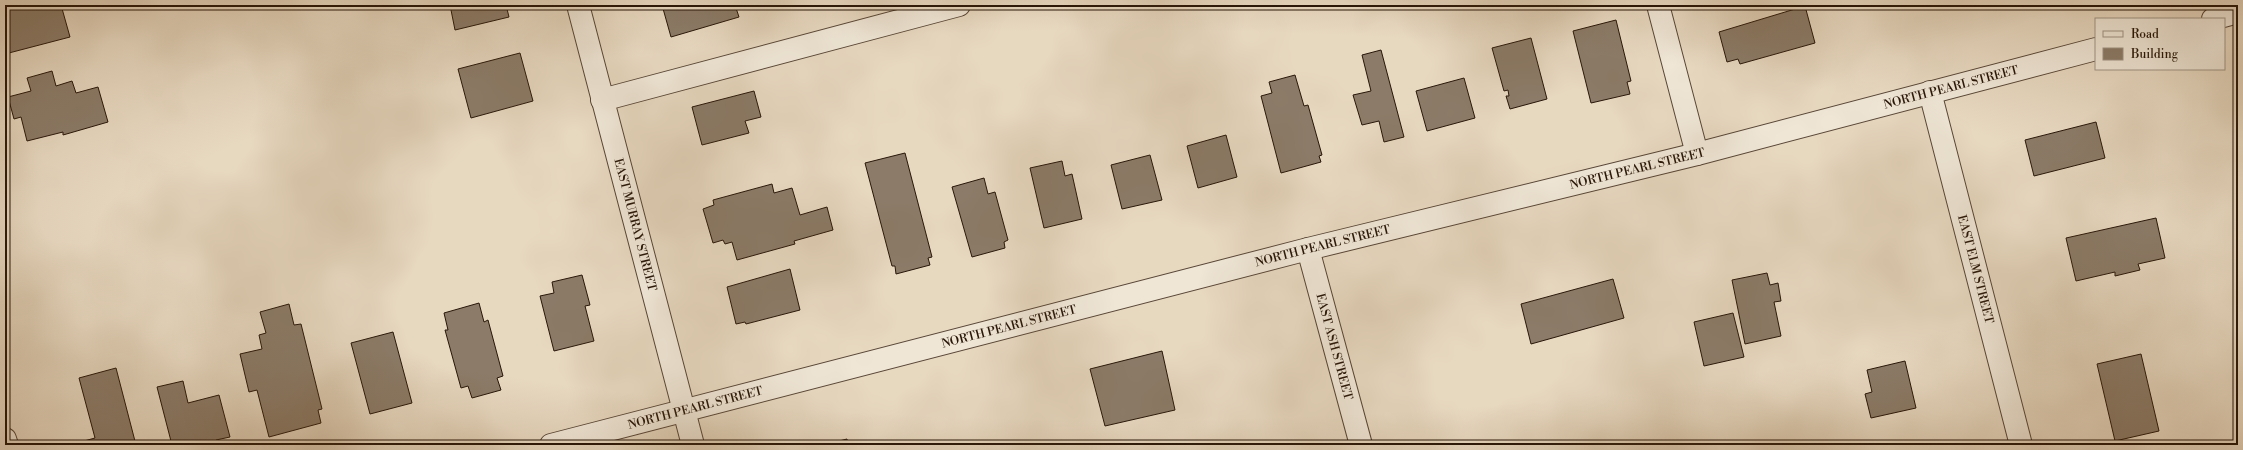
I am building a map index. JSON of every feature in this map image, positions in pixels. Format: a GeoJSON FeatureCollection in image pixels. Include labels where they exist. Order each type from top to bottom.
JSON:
{"type":"FeatureCollection","features":[{"type":"Feature","properties":{"kind":"street","name":"EAST MURRAY STREET"},"geometry":{"type":"LineString","coordinates":[[578,5],[693,445]]}},
{"type":"Feature","properties":{"kind":"street"},"geometry":{"type":"LineString","coordinates":[[602,100],[959,5]]}},
{"type":"Feature","properties":{"kind":"street"},"geometry":{"type":"LineString","coordinates":[[1658,5],[1697,154]]}},
{"type":"Feature","properties":{"kind":"street"},"geometry":{"type":"LineString","coordinates":[[2216,18],[2238,12]]}},
{"type":"Feature","properties":{"kind":"street","name":"NORTH PEARL STREET"},"geometry":{"type":"LineString","coordinates":[[551,445],[1308,249],[1697,154],[2095,49]]}},
{"type":"Feature","properties":{"kind":"street","name":"EAST ELM STREET"},"geometry":{"type":"LineString","coordinates":[[1930,92],[2021,445]]}},
{"type":"Feature","properties":{"kind":"street","name":"EAST ASH STREET"},"geometry":{"type":"LineString","coordinates":[[1308,249],[1361,445]]}},
{"type":"Feature","properties":{"kind":"street"},"geometry":{"type":"LineString","coordinates":[[5,439],[7,445]]}},
{"type":"Feature","properties":{"kind":"building"},"geometry":{"type":"Polygon","coordinates":[[[17,5],[61,5],[70,37],[5,54],[5,8],[17,5]]]}},
{"type":"Feature","properties":{"kind":"building"},"geometry":{"type":"Polygon","coordinates":[[[450,5],[506,5],[509,17],[455,30],[450,5]]]}},
{"type":"Feature","properties":{"kind":"building"},"geometry":{"type":"Polygon","coordinates":[[[662,5],[735,5],[739,17],[671,37],[662,5]]]}},
{"type":"Feature","properties":{"kind":"building"},"geometry":{"type":"Polygon","coordinates":[[[1805,6],[1815,43],[1740,64],[1738,59],[1727,62],[1719,32],[1805,6]]]}},
{"type":"Feature","properties":{"kind":"building"},"geometry":{"type":"Polygon","coordinates":[[[1616,20],[1631,81],[1627,82],[1630,94],[1591,103],[1573,31],[1616,20]]]}},
{"type":"Feature","properties":{"kind":"building"},"geometry":{"type":"Polygon","coordinates":[[[1531,38],[1547,99],[1510,109],[1506,96],[1509,96],[1508,90],[1504,91],[1492,48],[1531,38]]]}},
{"type":"Feature","properties":{"kind":"building"},"geometry":{"type":"Polygon","coordinates":[[[1381,50],[1404,137],[1384,142],[1379,121],[1362,125],[1353,95],[1371,91],[1362,55],[1381,50]]]}},
{"type":"Feature","properties":{"kind":"building"},"geometry":{"type":"Polygon","coordinates":[[[520,53],[533,101],[471,118],[458,69],[520,53]]]}},
{"type":"Feature","properties":{"kind":"building"},"geometry":{"type":"Polygon","coordinates":[[[52,71],[56,86],[72,81],[76,93],[98,87],[108,122],[63,135],[63,132],[27,141],[21,117],[14,119],[8,97],[31,91],[27,78],[52,71]]]}},
{"type":"Feature","properties":{"kind":"building"},"geometry":{"type":"Polygon","coordinates":[[[1295,75],[1304,106],[1308,105],[1322,155],[1319,156],[1321,162],[1281,173],[1261,96],[1272,93],[1269,82],[1295,75]]]}},
{"type":"Feature","properties":{"kind":"building"},"geometry":{"type":"Polygon","coordinates":[[[1464,78],[1475,118],[1427,131],[1416,91],[1464,78]]]}},
{"type":"Feature","properties":{"kind":"building"},"geometry":{"type":"Polygon","coordinates":[[[754,91],[761,117],[745,121],[749,133],[702,145],[692,107],[754,91]]]}},
{"type":"Feature","properties":{"kind":"building"},"geometry":{"type":"Polygon","coordinates":[[[2096,122],[2105,158],[2034,176],[2025,140],[2096,122]]]}},
{"type":"Feature","properties":{"kind":"building"},"geometry":{"type":"Polygon","coordinates":[[[1226,135],[1237,177],[1198,188],[1187,146],[1226,135]]]}},
{"type":"Feature","properties":{"kind":"building"},"geometry":{"type":"Polygon","coordinates":[[[905,153],[932,257],[928,258],[930,265],[896,274],[895,266],[892,266],[865,163],[905,153]]]}},
{"type":"Feature","properties":{"kind":"building"},"geometry":{"type":"Polygon","coordinates":[[[1150,155],[1162,200],[1122,209],[1111,165],[1150,155]]]}},
{"type":"Feature","properties":{"kind":"building"},"geometry":{"type":"Polygon","coordinates":[[[1062,161],[1065,176],[1072,174],[1082,219],[1044,228],[1030,168],[1062,161]]]}},
{"type":"Feature","properties":{"kind":"building"},"geometry":{"type":"Polygon","coordinates":[[[984,178],[988,194],[995,192],[1008,240],[1004,242],[1005,248],[972,257],[952,187],[984,178]]]}},
{"type":"Feature","properties":{"kind":"building"},"geometry":{"type":"Polygon","coordinates":[[[772,184],[774,193],[792,188],[800,215],[827,207],[833,230],[794,241],[795,244],[737,260],[732,242],[725,244],[723,240],[713,243],[703,209],[714,205],[713,200],[772,184]]]}},
{"type":"Feature","properties":{"kind":"building"},"geometry":{"type":"Polygon","coordinates":[[[2156,218],[2165,258],[2138,264],[2140,270],[2115,276],[2115,272],[2076,281],[2066,238],[2156,218]]]}},
{"type":"Feature","properties":{"kind":"building"},"geometry":{"type":"Polygon","coordinates":[[[790,269],[800,310],[746,324],[745,322],[736,324],[727,287],[790,269]]]}},
{"type":"Feature","properties":{"kind":"building"},"geometry":{"type":"Polygon","coordinates":[[[1767,273],[1770,285],[1778,283],[1781,301],[1774,302],[1781,336],[1745,344],[1732,280],[1767,273]]]}},
{"type":"Feature","properties":{"kind":"building"},"geometry":{"type":"Polygon","coordinates":[[[582,275],[590,305],[585,306],[594,341],[554,351],[540,296],[554,293],[552,282],[582,275]]]}},
{"type":"Feature","properties":{"kind":"building"},"geometry":{"type":"Polygon","coordinates":[[[1613,279],[1624,318],[1531,344],[1521,304],[1613,279]]]}},
{"type":"Feature","properties":{"kind":"building"},"geometry":{"type":"Polygon","coordinates":[[[479,303],[484,322],[488,320],[503,376],[497,378],[501,390],[472,398],[468,386],[461,388],[445,330],[448,330],[444,313],[479,303]]]}},
{"type":"Feature","properties":{"kind":"building"},"geometry":{"type":"Polygon","coordinates":[[[289,304],[294,325],[301,324],[322,409],[318,410],[321,423],[269,437],[257,390],[249,392],[240,354],[262,349],[259,335],[266,333],[260,312],[289,304]]]}},
{"type":"Feature","properties":{"kind":"building"},"geometry":{"type":"Polygon","coordinates":[[[1733,313],[1744,357],[1704,366],[1694,322],[1733,313]]]}},
{"type":"Feature","properties":{"kind":"building"},"geometry":{"type":"Polygon","coordinates":[[[393,332],[412,403],[370,414],[351,343],[393,332]]]}},
{"type":"Feature","properties":{"kind":"building"},"geometry":{"type":"Polygon","coordinates":[[[1162,351],[1175,410],[1105,426],[1090,369],[1162,351]]]}},
{"type":"Feature","properties":{"kind":"building"},"geometry":{"type":"Polygon","coordinates":[[[2141,354],[2159,431],[2115,441],[2097,364],[2141,354]]]}},
{"type":"Feature","properties":{"kind":"building"},"geometry":{"type":"Polygon","coordinates":[[[1905,361],[1916,408],[1871,418],[1865,394],[1872,392],[1867,370],[1905,361]]]}},
{"type":"Feature","properties":{"kind":"building"},"geometry":{"type":"Polygon","coordinates":[[[116,368],[136,445],[85,445],[84,441],[95,438],[79,378],[116,368]]]}},
{"type":"Feature","properties":{"kind":"building"},"geometry":{"type":"Polygon","coordinates":[[[183,381],[188,403],[219,395],[230,437],[216,440],[218,445],[172,445],[157,387],[183,381]]]}},
{"type":"Feature","properties":{"kind":"building"},"geometry":{"type":"Polygon","coordinates":[[[847,439],[848,445],[823,445],[847,439]]]}}]}
